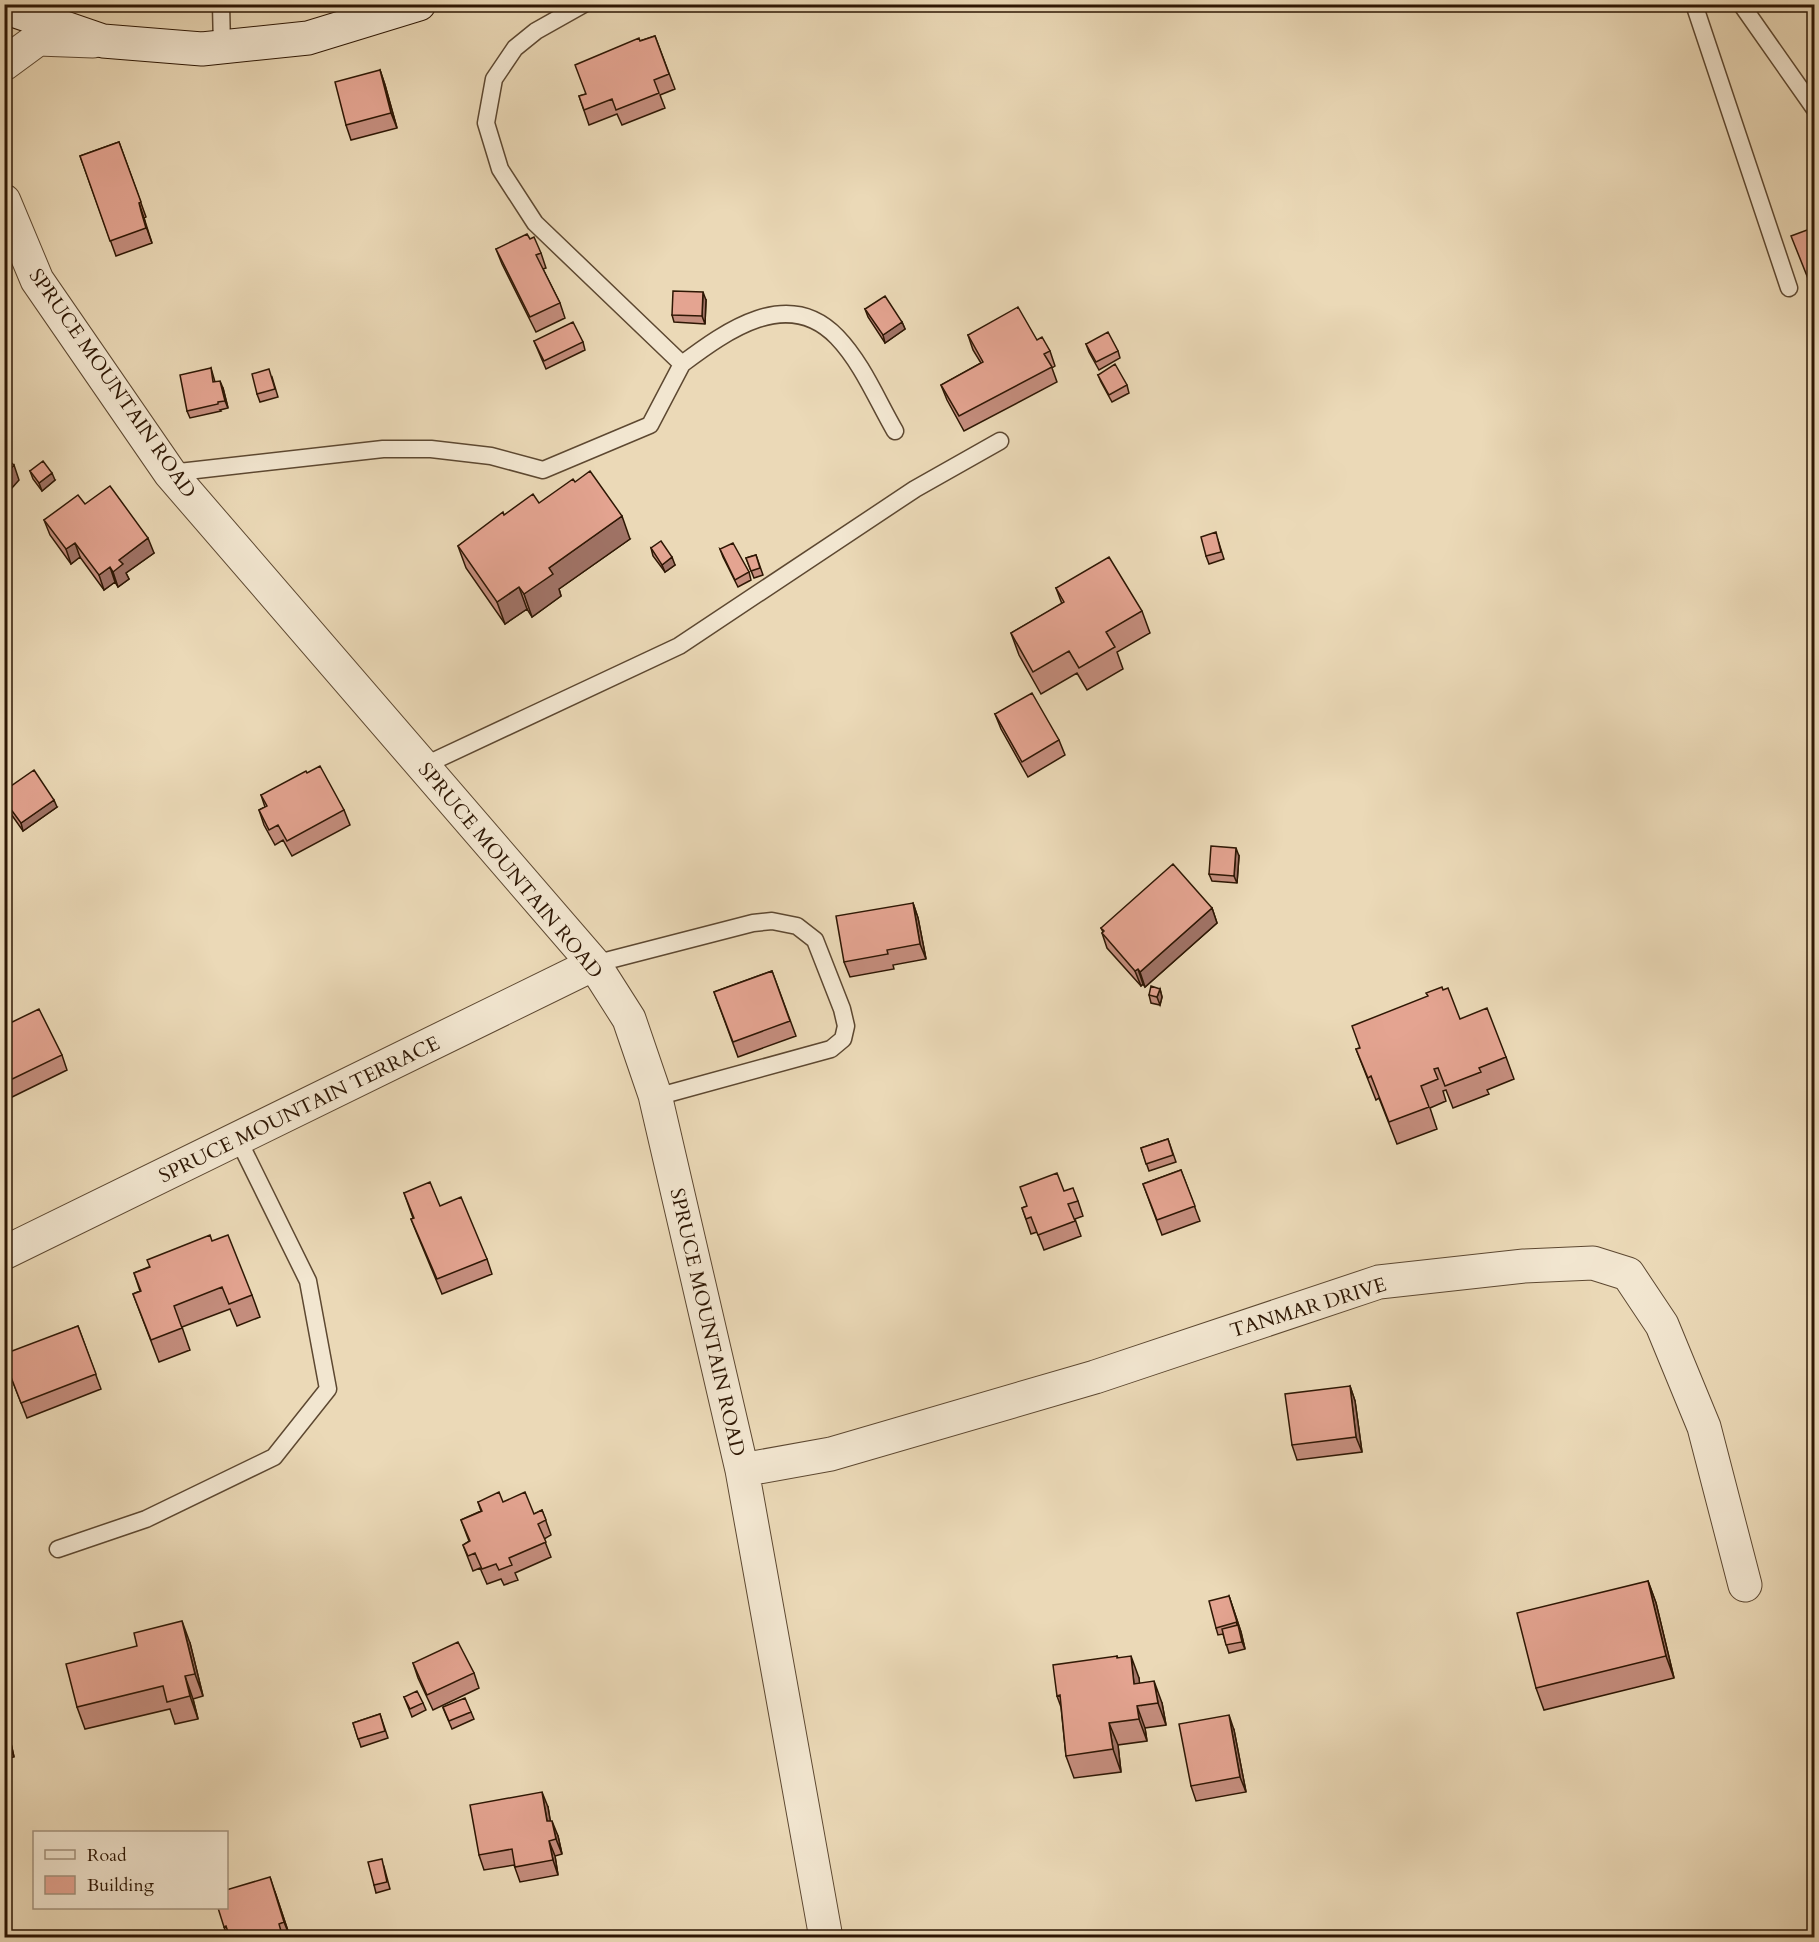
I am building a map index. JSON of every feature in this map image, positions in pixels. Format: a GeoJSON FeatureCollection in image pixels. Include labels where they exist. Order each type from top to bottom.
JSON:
{"type":"FeatureCollection","features":[{"type":"Feature","properties":{"kind":"street"},"geometry":{"type":"LineString","coordinates":[[4,64],[38,39],[103,41],[202,49],[308,38],[419,4]]}},
{"type":"Feature","properties":{"kind":"street"},"geometry":{"type":"LineString","coordinates":[[4,7],[103,41]]}},
{"type":"Feature","properties":{"kind":"street","name":"SPRUCE MOUNTAIN ROAD"},"geometry":{"type":"LineString","coordinates":[[4,201],[37,280],[170,473],[594,964],[629,1019],[656,1097],[742,1470],[826,1938]]}},
{"type":"Feature","properties":{"kind":"street","name":"SPRUCE MOUNTAIN TERRACE"},"geometry":{"type":"LineString","coordinates":[[4,1253],[594,964]]}},
{"type":"Feature","properties":{"kind":"street","name":"TANMAR DRIVE"},"geometry":{"type":"LineString","coordinates":[[742,1470],[831,1454],[1084,1380],[1379,1282],[1524,1266],[1593,1263],[1628,1274],[1662,1325],[1704,1427],[1745,1585]]}},
{"type":"Feature","properties":{"kind":"lane"},"geometry":{"type":"LineString","coordinates":[[221,4],[222,47]]}},
{"type":"Feature","properties":{"kind":"lane"},"geometry":{"type":"LineString","coordinates":[[584,4],[536,32],[515,48],[494,79],[486,123],[500,169],[535,223],[682,364]]}},
{"type":"Feature","properties":{"kind":"lane"},"geometry":{"type":"LineString","coordinates":[[1694,4],[1789,288]]}},
{"type":"Feature","properties":{"kind":"lane"},"geometry":{"type":"LineString","coordinates":[[1742,4],[1815,108]]}},
{"type":"Feature","properties":{"kind":"lane"},"geometry":{"type":"LineString","coordinates":[[170,473],[383,448],[431,449],[491,456],[543,470],[650,425],[682,364],[727,332],[754,320],[777,314],[799,316],[821,323],[838,338],[861,369],[895,431]]}},
{"type":"Feature","properties":{"kind":"lane"},"geometry":{"type":"LineString","coordinates":[[423,766],[678,646],[915,489],[1000,441]]}},
{"type":"Feature","properties":{"kind":"lane"},"geometry":{"type":"LineString","coordinates":[[594,964],[753,923],[772,921],[797,927],[815,940],[842,1009],[846,1026],[843,1039],[831,1049],[656,1097]]}},
{"type":"Feature","properties":{"kind":"lane"},"geometry":{"type":"LineString","coordinates":[[58,1549],[146,1519],[274,1457],[328,1389],[308,1281],[238,1139]]}},
{"type":"Feature","properties":{"kind":"building"},"geometry":{"type":"Polygon","coordinates":[[[655,36],[669,74],[654,80],[659,93],[616,110],[612,99],[584,110],[579,96],[586,94],[575,65],[639,38],[640,41],[655,36]]]}},
{"type":"Feature","properties":{"kind":"building"},"geometry":{"type":"Polygon","coordinates":[[[380,70],[391,113],[346,125],[335,82],[380,70]]]}},
{"type":"Feature","properties":{"kind":"building"},"geometry":{"type":"Polygon","coordinates":[[[119,142],[141,202],[139,203],[146,228],[110,241],[80,156],[119,142]]]}},
{"type":"Feature","properties":{"kind":"building"},"geometry":{"type":"Polygon","coordinates":[[[1815,227],[1815,296],[1791,236],[1815,227]]]}},
{"type":"Feature","properties":{"kind":"building"},"geometry":{"type":"Polygon","coordinates":[[[527,234],[530,239],[534,237],[541,253],[536,255],[560,303],[530,317],[496,249],[527,234]]]}},
{"type":"Feature","properties":{"kind":"building"},"geometry":{"type":"Polygon","coordinates":[[[673,291],[703,292],[702,316],[672,315],[673,291]]]}},
{"type":"Feature","properties":{"kind":"building"},"geometry":{"type":"Polygon","coordinates":[[[885,296],[902,322],[883,335],[865,309],[885,296]]]}},
{"type":"Feature","properties":{"kind":"building"},"geometry":{"type":"Polygon","coordinates":[[[1018,307],[1037,340],[1042,337],[1050,351],[1044,354],[1052,367],[959,416],[941,385],[983,362],[968,335],[1018,307]]]}},
{"type":"Feature","properties":{"kind":"building"},"geometry":{"type":"Polygon","coordinates":[[[573,322],[583,342],[544,361],[534,341],[573,322]]]}},
{"type":"Feature","properties":{"kind":"building"},"geometry":{"type":"Polygon","coordinates":[[[1108,332],[1118,351],[1096,362],[1086,344],[1108,332]]]}},
{"type":"Feature","properties":{"kind":"building"},"geometry":{"type":"Polygon","coordinates":[[[1115,364],[1127,385],[1109,395],[1098,375],[1115,364]]]}},
{"type":"Feature","properties":{"kind":"building"},"geometry":{"type":"Polygon","coordinates":[[[211,368],[213,382],[220,381],[225,401],[187,411],[180,375],[211,368]]]}},
{"type":"Feature","properties":{"kind":"building"},"geometry":{"type":"Polygon","coordinates":[[[269,369],[275,389],[257,394],[252,374],[269,369]]]}},
{"type":"Feature","properties":{"kind":"building"},"geometry":{"type":"Polygon","coordinates":[[[4,456],[14,465],[4,476],[4,456]]]}},
{"type":"Feature","properties":{"kind":"building"},"geometry":{"type":"Polygon","coordinates":[[[43,461],[52,473],[39,483],[30,471],[43,461]]]}},
{"type":"Feature","properties":{"kind":"building"},"geometry":{"type":"Polygon","coordinates":[[[590,471],[622,516],[549,568],[553,574],[524,594],[519,587],[497,602],[458,546],[503,512],[504,515],[533,494],[539,503],[573,479],[575,482],[590,471]]]}},
{"type":"Feature","properties":{"kind":"building"},"geometry":{"type":"Polygon","coordinates":[[[110,486],[148,538],[119,560],[123,564],[113,572],[110,567],[99,575],[75,543],[66,549],[44,520],[78,495],[85,504],[110,486]]]}},
{"type":"Feature","properties":{"kind":"building"},"geometry":{"type":"Polygon","coordinates":[[[1216,532],[1221,552],[1206,556],[1201,537],[1216,532]]]}},
{"type":"Feature","properties":{"kind":"building"},"geometry":{"type":"Polygon","coordinates":[[[661,541],[672,557],[662,565],[651,548],[661,541]]]}},
{"type":"Feature","properties":{"kind":"building"},"geometry":{"type":"Polygon","coordinates":[[[733,543],[749,572],[735,580],[720,549],[733,543]]]}},
{"type":"Feature","properties":{"kind":"building"},"geometry":{"type":"Polygon","coordinates":[[[756,555],[760,568],[751,571],[746,558],[756,555]]]}},
{"type":"Feature","properties":{"kind":"building"},"geometry":{"type":"Polygon","coordinates":[[[1109,557],[1142,611],[1106,632],[1115,647],[1079,668],[1069,651],[1033,672],[1011,633],[1064,602],[1056,588],[1109,557]]]}},
{"type":"Feature","properties":{"kind":"building"},"geometry":{"type":"Polygon","coordinates":[[[1032,693],[1059,740],[1022,762],[995,714],[1032,693]]]}},
{"type":"Feature","properties":{"kind":"building"},"geometry":{"type":"Polygon","coordinates":[[[320,766],[344,810],[287,841],[278,825],[269,830],[259,810],[267,806],[261,795],[320,766]]]}},
{"type":"Feature","properties":{"kind":"building"},"geometry":{"type":"Polygon","coordinates":[[[34,770],[54,800],[21,823],[4,800],[4,791],[34,770]]]}},
{"type":"Feature","properties":{"kind":"building"},"geometry":{"type":"Polygon","coordinates":[[[1211,846],[1236,848],[1234,876],[1209,874],[1211,846]]]}},
{"type":"Feature","properties":{"kind":"building"},"geometry":{"type":"Polygon","coordinates":[[[1173,864],[1212,908],[1140,972],[1138,969],[1135,971],[1102,933],[1104,931],[1101,928],[1173,864]]]}},
{"type":"Feature","properties":{"kind":"building"},"geometry":{"type":"Polygon","coordinates":[[[913,903],[920,944],[887,950],[888,954],[844,962],[836,916],[913,903]]]}},
{"type":"Feature","properties":{"kind":"building"},"geometry":{"type":"Polygon","coordinates":[[[772,971],[790,1021],[733,1042],[714,992],[772,971]]]}},
{"type":"Feature","properties":{"kind":"building"},"geometry":{"type":"Polygon","coordinates":[[[1151,986],[1160,989],[1157,997],[1149,995],[1151,986]]]}},
{"type":"Feature","properties":{"kind":"building"},"geometry":{"type":"Polygon","coordinates":[[[1442,987],[1443,990],[1448,988],[1460,1019],[1487,1008],[1506,1057],[1479,1068],[1481,1072],[1445,1086],[1438,1068],[1434,1069],[1438,1079],[1421,1086],[1429,1107],[1389,1122],[1371,1076],[1368,1078],[1356,1049],[1360,1048],[1352,1026],[1428,996],[1426,993],[1442,987]]]}},
{"type":"Feature","properties":{"kind":"building"},"geometry":{"type":"Polygon","coordinates":[[[39,1009],[62,1055],[4,1083],[4,1026],[39,1009]]]}},
{"type":"Feature","properties":{"kind":"building"},"geometry":{"type":"Polygon","coordinates":[[[1168,1139],[1173,1155],[1146,1164],[1141,1148],[1168,1139]]]}},
{"type":"Feature","properties":{"kind":"building"},"geometry":{"type":"Polygon","coordinates":[[[1181,1170],[1195,1206],[1157,1220],[1143,1184],[1181,1170]]]}},
{"type":"Feature","properties":{"kind":"building"},"geometry":{"type":"Polygon","coordinates":[[[1057,1173],[1064,1191],[1073,1188],[1078,1201],[1068,1204],[1075,1221],[1038,1235],[1031,1217],[1026,1219],[1022,1208],[1027,1206],[1020,1187],[1057,1173]]]}},
{"type":"Feature","properties":{"kind":"building"},"geometry":{"type":"Polygon","coordinates":[[[430,1182],[440,1206],[461,1197],[487,1259],[437,1279],[411,1219],[414,1218],[404,1193],[430,1182]]]}},
{"type":"Feature","properties":{"kind":"building"},"geometry":{"type":"Polygon","coordinates":[[[210,1235],[212,1241],[228,1235],[252,1295],[229,1304],[222,1287],[174,1306],[182,1328],[151,1340],[133,1294],[141,1291],[134,1273],[150,1267],[147,1260],[210,1235]]]}},
{"type":"Feature","properties":{"kind":"building"},"geometry":{"type":"Polygon","coordinates":[[[78,1326],[96,1374],[21,1403],[4,1354],[78,1326]]]}},
{"type":"Feature","properties":{"kind":"building"},"geometry":{"type":"Polygon","coordinates":[[[1350,1386],[1356,1437],[1292,1445],[1285,1394],[1350,1386]]]}},
{"type":"Feature","properties":{"kind":"building"},"geometry":{"type":"Polygon","coordinates":[[[499,1492],[503,1502],[525,1492],[534,1514],[542,1510],[546,1520],[538,1524],[546,1542],[509,1558],[512,1565],[499,1570],[496,1564],[482,1569],[475,1553],[468,1556],[463,1545],[470,1541],[461,1520],[482,1511],[478,1502],[499,1492]]]}},
{"type":"Feature","properties":{"kind":"building"},"geometry":{"type":"Polygon","coordinates":[[[1648,1581],[1666,1656],[1536,1688],[1517,1613],[1648,1581]]]}},
{"type":"Feature","properties":{"kind":"building"},"geometry":{"type":"Polygon","coordinates":[[[1229,1596],[1237,1622],[1216,1628],[1209,1601],[1229,1596]]]}},
{"type":"Feature","properties":{"kind":"building"},"geometry":{"type":"Polygon","coordinates":[[[182,1621],[195,1674],[185,1676],[190,1696],[167,1702],[163,1686],[77,1707],[66,1664],[137,1646],[134,1633],[182,1621]]]}},
{"type":"Feature","properties":{"kind":"building"},"geometry":{"type":"Polygon","coordinates":[[[1238,1625],[1242,1642],[1226,1645],[1222,1629],[1238,1625]]]}},
{"type":"Feature","properties":{"kind":"building"},"geometry":{"type":"Polygon","coordinates":[[[458,1642],[474,1673],[427,1695],[413,1663],[458,1642]]]}},
{"type":"Feature","properties":{"kind":"building"},"geometry":{"type":"Polygon","coordinates":[[[1117,1656],[1117,1658],[1131,1656],[1134,1684],[1154,1681],[1158,1703],[1137,1706],[1139,1719],[1109,1723],[1113,1749],[1066,1756],[1060,1695],[1057,1696],[1053,1665],[1117,1656]]]}},
{"type":"Feature","properties":{"kind":"building"},"geometry":{"type":"Polygon","coordinates":[[[417,1691],[423,1703],[410,1709],[404,1697],[417,1691]]]}},
{"type":"Feature","properties":{"kind":"building"},"geometry":{"type":"Polygon","coordinates":[[[465,1698],[471,1712],[449,1721],[443,1707],[465,1698]]]}},
{"type":"Feature","properties":{"kind":"building"},"geometry":{"type":"Polygon","coordinates":[[[380,1714],[385,1731],[358,1739],[353,1723],[380,1714]]]}},
{"type":"Feature","properties":{"kind":"building"},"geometry":{"type":"Polygon","coordinates":[[[1229,1715],[1240,1777],[1191,1786],[1179,1724],[1229,1715]]]}},
{"type":"Feature","properties":{"kind":"building"},"geometry":{"type":"Polygon","coordinates":[[[4,1722],[9,1742],[4,1743],[4,1722]]]}},
{"type":"Feature","properties":{"kind":"building"},"geometry":{"type":"Polygon","coordinates":[[[542,1792],[547,1821],[552,1821],[556,1839],[549,1841],[553,1860],[515,1867],[512,1849],[479,1855],[470,1805],[542,1792]]]}},
{"type":"Feature","properties":{"kind":"building"},"geometry":{"type":"Polygon","coordinates":[[[382,1859],[387,1882],[374,1885],[368,1862],[382,1859]]]}},
{"type":"Feature","properties":{"kind":"building"},"geometry":{"type":"Polygon","coordinates":[[[270,1877],[284,1922],[279,1924],[283,1938],[230,1938],[218,1909],[228,1909],[228,1889],[270,1877]]]}}]}
